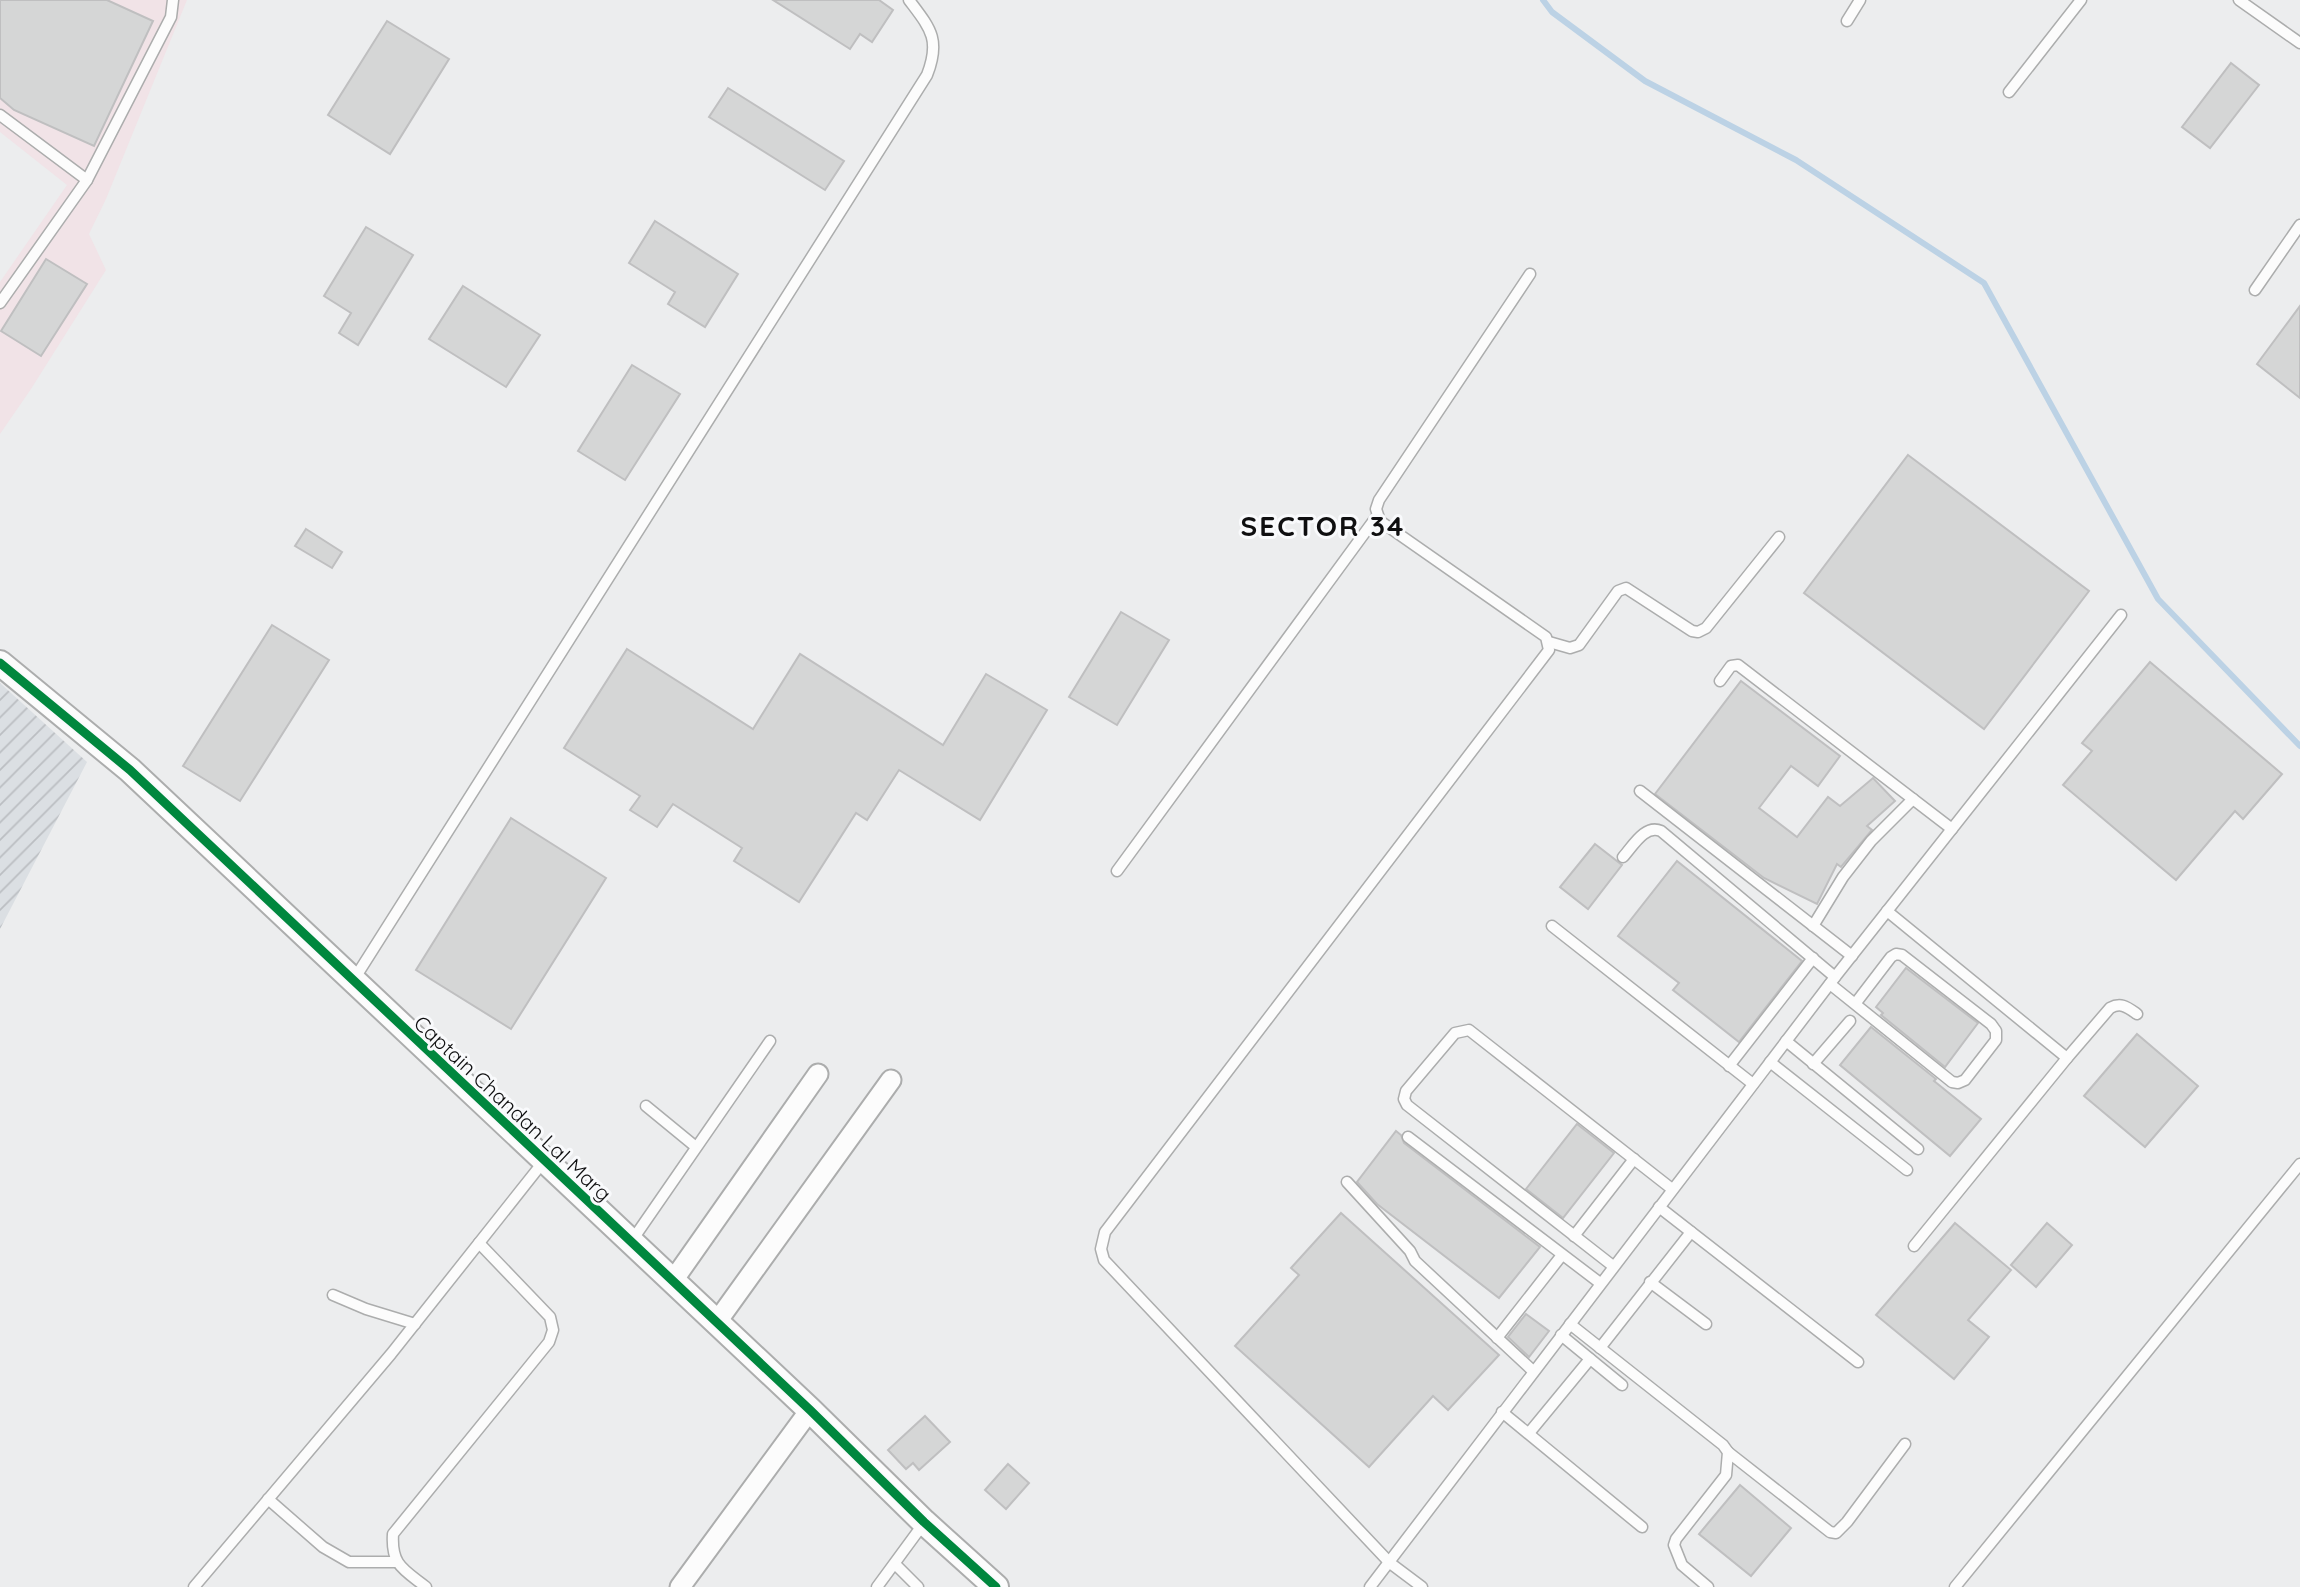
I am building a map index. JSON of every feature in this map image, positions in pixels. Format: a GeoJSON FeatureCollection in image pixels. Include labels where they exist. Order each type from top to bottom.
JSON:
{"type":"FeatureCollection","features":[{"type":"Feature","properties":{"kind":"street","name":"Captain Chandan Lal Marg"},"geometry":{"type":"LineString","coordinates":[[0,663],[130,769],[810,1410],[924,1522],[996,1587]]}},
{"type":"Feature","properties":{"kind":"street"},"geometry":{"type":"LineString","coordinates":[[672,1282],[818,1073]]}},
{"type":"Feature","properties":{"kind":"street"},"geometry":{"type":"LineString","coordinates":[[716,1323],[891,1080]]}},
{"type":"Feature","properties":{"kind":"street"},"geometry":{"type":"LineString","coordinates":[[680,1587],[810,1410]]}},
{"type":"Feature","properties":{"kind":"lane"},"geometry":{"type":"LineString","coordinates":[[0,303],[87,180],[171,17],[173,0]]}},
{"type":"Feature","properties":{"kind":"lane"},"geometry":{"type":"LineString","coordinates":[[353,981],[927,75],[933,60],[932,31],[909,0]]}},
{"type":"Feature","properties":{"kind":"lane"},"geometry":{"type":"LineString","coordinates":[[1847,21],[1860,0]]}},
{"type":"Feature","properties":{"kind":"lane"},"geometry":{"type":"LineString","coordinates":[[2009,92],[2081,0]]}},
{"type":"Feature","properties":{"kind":"lane"},"geometry":{"type":"LineString","coordinates":[[2239,0],[2300,43]]}},
{"type":"Feature","properties":{"kind":"lane"},"geometry":{"type":"LineString","coordinates":[[0,115],[87,180]]}},
{"type":"Feature","properties":{"kind":"lane"},"geometry":{"type":"LineString","coordinates":[[2255,290],[2300,225]]}},
{"type":"Feature","properties":{"kind":"lane"},"geometry":{"type":"LineString","coordinates":[[1422,1587],[1390,1563],[1104,1260],[1102,1240],[1105,1231],[1549,650],[1546,637],[1380,522],[1376,509],[1379,500],[1530,274]]}},
{"type":"Feature","properties":{"kind":"lane"},"geometry":{"type":"LineString","coordinates":[[1117,871],[1377,516]]}},
{"type":"Feature","properties":{"kind":"lane"},"geometry":{"type":"LineString","coordinates":[[1549,642],[1570,648],[1579,645],[1618,591],[1626,588],[1692,631],[1698,632],[1706,628],[1779,537]]}},
{"type":"Feature","properties":{"kind":"lane"},"geometry":{"type":"LineString","coordinates":[[1370,1587],[1833,980],[2121,615]]}},
{"type":"Feature","properties":{"kind":"lane"},"geometry":{"type":"LineString","coordinates":[[1720,681],[1731,666],[1738,665],[1952,830]]}},
{"type":"Feature","properties":{"kind":"lane"},"geometry":{"type":"LineString","coordinates":[[1640,791],[1852,956]]}},
{"type":"Feature","properties":{"kind":"lane"},"geometry":{"type":"LineString","coordinates":[[1813,926],[1843,877],[1871,841],[1913,799]]}},
{"type":"Feature","properties":{"kind":"lane"},"geometry":{"type":"LineString","coordinates":[[1623,857],[1646,831],[1655,828],[1661,831],[1813,958],[1855,1004],[1952,1082],[1965,1080],[1996,1040],[1996,1031],[1991,1024],[1902,955],[1891,957],[1855,1004]]}},
{"type":"Feature","properties":{"kind":"lane"},"geometry":{"type":"LineString","coordinates":[[1887,911],[2067,1058]]}},
{"type":"Feature","properties":{"kind":"lane"},"geometry":{"type":"LineString","coordinates":[[1552,926],[1753,1084]]}},
{"type":"Feature","properties":{"kind":"lane"},"geometry":{"type":"LineString","coordinates":[[1729,1066],[1813,958]]}},
{"type":"Feature","properties":{"kind":"lane"},"geometry":{"type":"LineString","coordinates":[[1914,1246],[2110,1007],[2116,1004],[2125,1005],[2137,1014]]}},
{"type":"Feature","properties":{"kind":"lane"},"geometry":{"type":"LineString","coordinates":[[1813,1064],[1850,1021]]}},
{"type":"Feature","properties":{"kind":"lane"},"geometry":{"type":"LineString","coordinates":[[1613,1266],[1407,1105],[1404,1099],[1406,1091],[1455,1033],[1469,1030],[1672,1189]]}},
{"type":"Feature","properties":{"kind":"lane"},"geometry":{"type":"LineString","coordinates":[[631,1242],[771,1041]]}},
{"type":"Feature","properties":{"kind":"lane"},"geometry":{"type":"LineString","coordinates":[[1786,1041],[1917,1149]]}},
{"type":"Feature","properties":{"kind":"lane"},"geometry":{"type":"LineString","coordinates":[[1770,1062],[1907,1170]]}},
{"type":"Feature","properties":{"kind":"lane"},"geometry":{"type":"LineString","coordinates":[[646,1106],[696,1147]]}},
{"type":"Feature","properties":{"kind":"lane"},"geometry":{"type":"LineString","coordinates":[[1408,1137],[1600,1283]]}},
{"type":"Feature","properties":{"kind":"lane"},"geometry":{"type":"LineString","coordinates":[[1574,1236],[1634,1159]]}},
{"type":"Feature","properties":{"kind":"lane"},"geometry":{"type":"LineString","coordinates":[[194,1587],[415,1324],[544,1161]]}},
{"type":"Feature","properties":{"kind":"lane"},"geometry":{"type":"LineString","coordinates":[[1955,1587],[2300,1164]]}},
{"type":"Feature","properties":{"kind":"lane"},"geometry":{"type":"LineString","coordinates":[[1347,1182],[1410,1251],[1415,1261],[1533,1371]]}},
{"type":"Feature","properties":{"kind":"lane"},"geometry":{"type":"LineString","coordinates":[[1659,1207],[1858,1362]]}},
{"type":"Feature","properties":{"kind":"lane"},"geometry":{"type":"LineString","coordinates":[[1600,1348],[1691,1232]]}},
{"type":"Feature","properties":{"kind":"lane"},"geometry":{"type":"LineString","coordinates":[[426,1587],[396,1562],[392,1550],[393,1534],[549,1342],[553,1330],[550,1317],[479,1243]]}},
{"type":"Feature","properties":{"kind":"lane"},"geometry":{"type":"LineString","coordinates":[[1497,1338],[1562,1255]]}},
{"type":"Feature","properties":{"kind":"lane"},"geometry":{"type":"LineString","coordinates":[[1650,1282],[1706,1324]]}},
{"type":"Feature","properties":{"kind":"lane"},"geometry":{"type":"LineString","coordinates":[[333,1296],[415,1324]]}},
{"type":"Feature","properties":{"kind":"lane"},"geometry":{"type":"LineString","coordinates":[[1570,1324],[1830,1532],[1836,1533],[1847,1522],[1905,1444]]}},
{"type":"Feature","properties":{"kind":"lane"},"geometry":{"type":"LineString","coordinates":[[1561,1335],[1622,1385]]}},
{"type":"Feature","properties":{"kind":"lane"},"geometry":{"type":"LineString","coordinates":[[1529,1433],[1590,1359]]}},
{"type":"Feature","properties":{"kind":"lane"},"geometry":{"type":"LineString","coordinates":[[1502,1412],[1642,1527]]}},
{"type":"Feature","properties":{"kind":"lane"},"geometry":{"type":"LineString","coordinates":[[1708,1587],[1682,1565],[1674,1545],[1726,1475],[1728,1452]]}},
{"type":"Feature","properties":{"kind":"lane"},"geometry":{"type":"LineString","coordinates":[[268,1499],[323,1547],[349,1562],[396,1562]]}},
{"type":"Feature","properties":{"kind":"lane"},"geometry":{"type":"LineString","coordinates":[[877,1587],[896,1565],[924,1522]]}},
{"type":"Feature","properties":{"kind":"lane"},"geometry":{"type":"LineString","coordinates":[[896,1565],[918,1587]]}},
{"type":"Feature","properties":{"kind":"shaded area"},"geometry":{"type":"Polygon","coordinates":[[[0,0],[187,0],[106,199],[89,234],[106,270],[0,434],[0,282],[67,185],[0,132],[0,0]]]}},
{"type":"Feature","properties":{"kind":"shaded area"},"geometry":{"type":"Polygon","coordinates":[[[0,683],[87,762],[0,929],[0,683]]]}},
{"type":"Feature","properties":{"kind":"building"},"geometry":{"type":"Polygon","coordinates":[[[0,0],[107,0],[153,21],[94,146],[14,110],[0,98],[0,0]]]}},
{"type":"Feature","properties":{"kind":"building"},"geometry":{"type":"Polygon","coordinates":[[[773,0],[879,0],[893,10],[872,42],[860,34],[850,49],[773,0]]]}},
{"type":"Feature","properties":{"kind":"building"},"geometry":{"type":"Polygon","coordinates":[[[387,21],[449,59],[390,154],[328,115],[387,21]]]}},
{"type":"Feature","properties":{"kind":"building"},"geometry":{"type":"Polygon","coordinates":[[[2231,63],[2259,85],[2210,148],[2182,127],[2231,63]]]}},
{"type":"Feature","properties":{"kind":"building"},"geometry":{"type":"Polygon","coordinates":[[[728,88],[844,161],[825,190],[709,117],[728,88]]]}},
{"type":"Feature","properties":{"kind":"building"},"geometry":{"type":"Polygon","coordinates":[[[655,221],[738,274],[705,327],[668,304],[675,292],[629,263],[655,221]]]}},
{"type":"Feature","properties":{"kind":"building"},"geometry":{"type":"Polygon","coordinates":[[[366,227],[413,255],[358,345],[339,333],[351,313],[324,296],[366,227]]]}},
{"type":"Feature","properties":{"kind":"building"},"geometry":{"type":"Polygon","coordinates":[[[46,259],[87,284],[41,356],[1,331],[46,259]]]}},
{"type":"Feature","properties":{"kind":"building"},"geometry":{"type":"Polygon","coordinates":[[[463,286],[540,335],[506,387],[429,339],[463,286]]]}},
{"type":"Feature","properties":{"kind":"building"},"geometry":{"type":"Polygon","coordinates":[[[2300,306],[2300,398],[2257,364],[2300,306]]]}},
{"type":"Feature","properties":{"kind":"building"},"geometry":{"type":"Polygon","coordinates":[[[632,365],[680,394],[625,480],[578,451],[632,365]]]}},
{"type":"Feature","properties":{"kind":"building"},"geometry":{"type":"Polygon","coordinates":[[[1908,455],[2089,591],[1984,729],[1804,593],[1908,455]]]}},
{"type":"Feature","properties":{"kind":"building"},"geometry":{"type":"Polygon","coordinates":[[[306,529],[342,552],[332,568],[295,546],[306,529]]]}},
{"type":"Feature","properties":{"kind":"building"},"geometry":{"type":"Polygon","coordinates":[[[1121,612],[1169,640],[1117,725],[1069,697],[1121,612]]]}},
{"type":"Feature","properties":{"kind":"building"},"geometry":{"type":"Polygon","coordinates":[[[272,625],[329,660],[240,801],[183,766],[272,625]]]}},
{"type":"Feature","properties":{"kind":"building"},"geometry":{"type":"Polygon","coordinates":[[[627,649],[753,729],[800,654],[943,745],[986,674],[1047,710],[980,820],[899,770],[867,820],[856,813],[799,902],[734,861],[742,848],[673,804],[657,827],[630,810],[640,796],[564,748],[627,649]]]}},
{"type":"Feature","properties":{"kind":"building"},"geometry":{"type":"Polygon","coordinates":[[[2150,662],[2282,774],[2243,819],[2235,811],[2176,880],[2063,785],[2092,751],[2082,743],[2150,662]]]}},
{"type":"Feature","properties":{"kind":"building"},"geometry":{"type":"Polygon","coordinates":[[[1741,681],[1840,756],[1818,786],[1791,766],[1759,808],[1797,837],[1828,797],[1840,806],[1873,778],[1895,801],[1867,826],[1872,830],[1841,867],[1837,864],[1817,904],[1764,878],[1655,794],[1741,681]]]}},
{"type":"Feature","properties":{"kind":"building"},"geometry":{"type":"Polygon","coordinates":[[[511,818],[606,878],[511,1029],[416,970],[511,818]]]}},
{"type":"Feature","properties":{"kind":"building"},"geometry":{"type":"Polygon","coordinates":[[[1595,844],[1622,865],[1588,909],[1560,887],[1595,844]]]}},
{"type":"Feature","properties":{"kind":"building"},"geometry":{"type":"Polygon","coordinates":[[[1677,861],[1802,961],[1739,1042],[1673,990],[1679,983],[1618,936],[1677,861]]]}},
{"type":"Feature","properties":{"kind":"building"},"geometry":{"type":"Polygon","coordinates":[[[1906,968],[1978,1023],[1945,1067],[1881,1015],[1883,1013],[1876,1007],[1906,968]]]}},
{"type":"Feature","properties":{"kind":"building"},"geometry":{"type":"Polygon","coordinates":[[[1871,1027],[1981,1119],[1950,1156],[1840,1065],[1871,1027]]]}},
{"type":"Feature","properties":{"kind":"building"},"geometry":{"type":"Polygon","coordinates":[[[2137,1034],[2198,1086],[2145,1147],[2084,1096],[2137,1034]]]}},
{"type":"Feature","properties":{"kind":"building"},"geometry":{"type":"Polygon","coordinates":[[[1577,1124],[1614,1153],[1563,1218],[1526,1189],[1577,1124]]]}},
{"type":"Feature","properties":{"kind":"building"},"geometry":{"type":"Polygon","coordinates":[[[1396,1131],[1404,1143],[1540,1247],[1499,1298],[1377,1204],[1357,1182],[1396,1131]]]}},
{"type":"Feature","properties":{"kind":"building"},"geometry":{"type":"Polygon","coordinates":[[[1341,1213],[1499,1355],[1448,1410],[1433,1396],[1369,1467],[1235,1346],[1299,1275],[1291,1268],[1341,1213]]]}},
{"type":"Feature","properties":{"kind":"building"},"geometry":{"type":"Polygon","coordinates":[[[1955,1223],[2011,1270],[1968,1320],[1989,1337],[1954,1379],[1876,1315],[1955,1223]]]}},
{"type":"Feature","properties":{"kind":"building"},"geometry":{"type":"Polygon","coordinates":[[[2047,1223],[2072,1245],[2036,1287],[2011,1265],[2047,1223]]]}},
{"type":"Feature","properties":{"kind":"building"},"geometry":{"type":"Polygon","coordinates":[[[1526,1314],[1549,1331],[1529,1357],[1508,1337],[1526,1314]]]}},
{"type":"Feature","properties":{"kind":"building"},"geometry":{"type":"Polygon","coordinates":[[[925,1416],[950,1442],[919,1470],[913,1463],[906,1469],[888,1450],[925,1416]]]}},
{"type":"Feature","properties":{"kind":"building"},"geometry":{"type":"Polygon","coordinates":[[[1008,1464],[1029,1483],[1006,1509],[985,1490],[1008,1464]]]}},
{"type":"Feature","properties":{"kind":"building"},"geometry":{"type":"Polygon","coordinates":[[[1740,1485],[1791,1528],[1751,1576],[1699,1534],[1740,1485]]]}},
{"type":"Feature","properties":{"kind":"waterway"},"geometry":{"type":"LineString","coordinates":[[1543,0],[1552,12],[1645,81],[1796,160],[1984,283],[2158,599],[2300,746]]}},
{"type":"Feature","properties":{"kind":"cycle path"},"geometry":{"type":"LineString","coordinates":[[0,663],[130,770],[810,1410],[924,1522],[996,1587]]}},
{"type":"Feature","properties":{"kind":"district","name":"SECTOR 34"},"geometry":{"type":"Point","coordinates":[1323,525]}}]}
